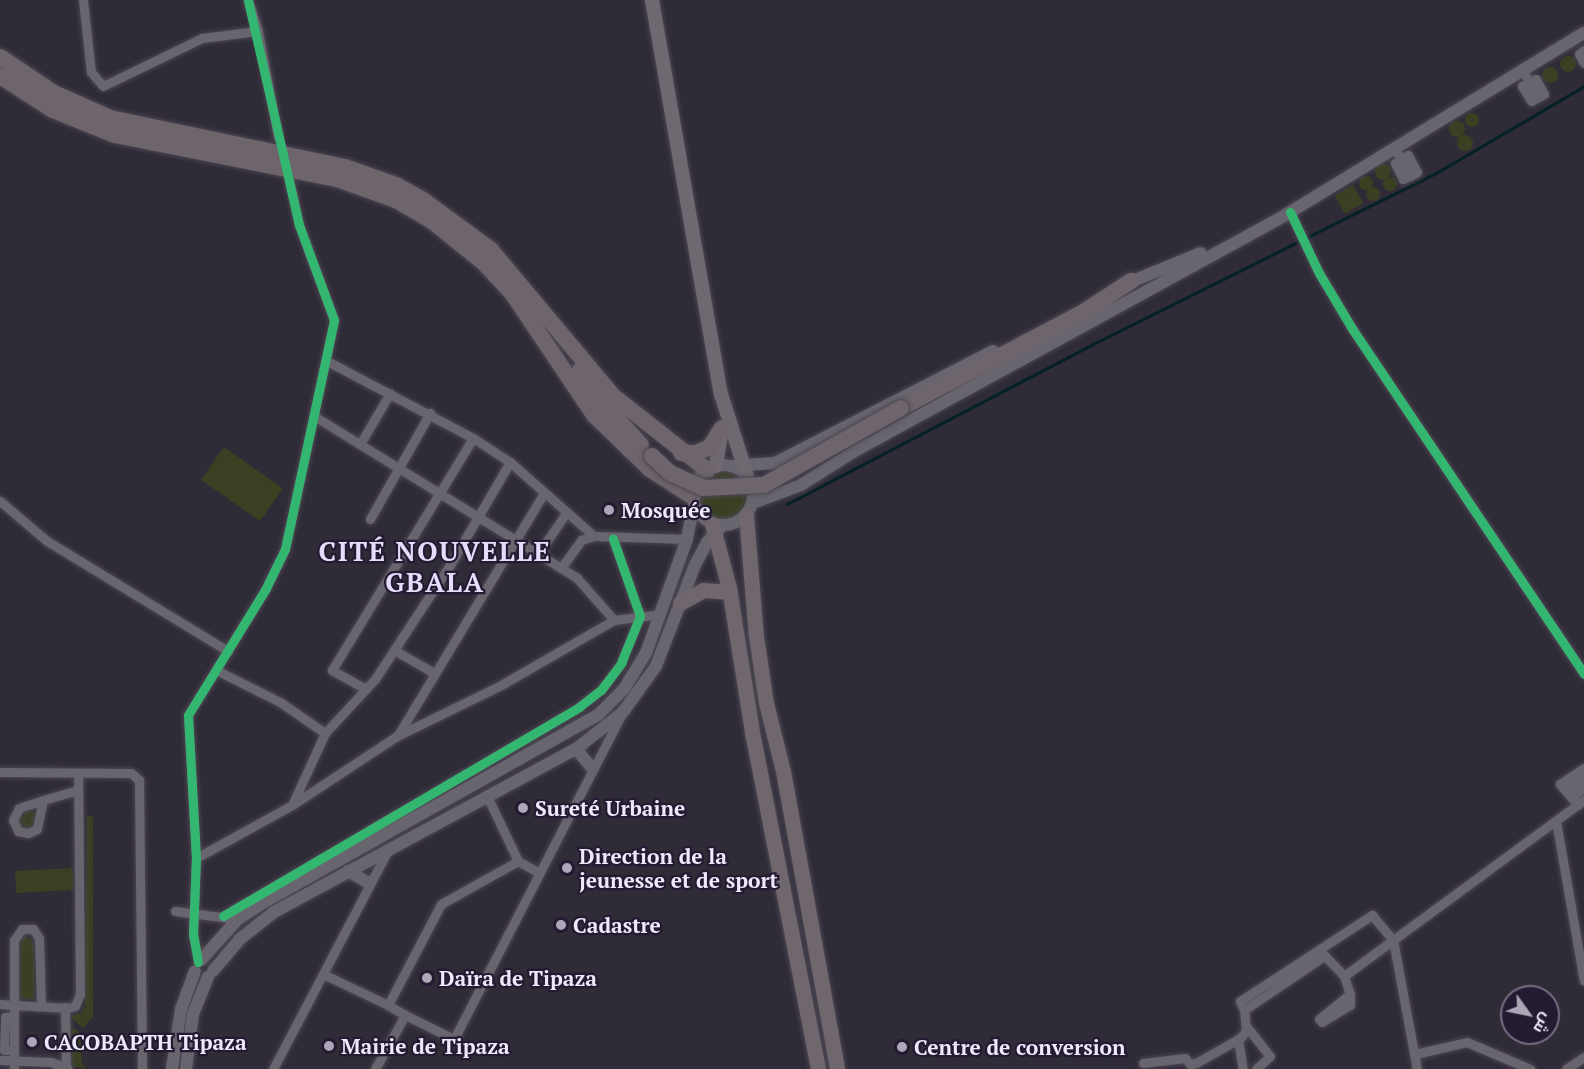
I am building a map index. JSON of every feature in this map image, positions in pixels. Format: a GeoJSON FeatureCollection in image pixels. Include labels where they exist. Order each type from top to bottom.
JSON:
{"type":"FeatureCollection","features":[{"type":"Feature","properties":{"kind":"highway"},"geometry":{"type":"LineString","coordinates":[[0,57],[54,93],[110,118],[319,160],[396,185],[448,216],[491,250],[613,396],[681,453],[711,468]]}},
{"type":"Feature","properties":{"kind":"highway"},"geometry":{"type":"LineString","coordinates":[[0,76],[53,110],[115,135],[337,178],[396,200],[461,242],[484,262],[512,292],[594,415],[650,469],[693,500]]}},
{"type":"Feature","properties":{"kind":"highway"},"geometry":{"type":"LineString","coordinates":[[551,350],[670,473],[703,488],[764,485],[901,408],[1092,307],[1131,281]]}},
{"type":"Feature","properties":{"kind":"highway"},"geometry":{"type":"LineString","coordinates":[[999,357],[1085,323]]}},
{"type":"Feature","properties":{"kind":"highway"},"geometry":{"type":"LineString","coordinates":[[562,335],[597,397]]}},
{"type":"Feature","properties":{"kind":"highway"},"geometry":{"type":"LineString","coordinates":[[681,453],[704,451],[715,442],[722,428]]}},
{"type":"Feature","properties":{"kind":"highway"},"geometry":{"type":"LineString","coordinates":[[749,509],[756,636],[766,703],[783,771],[837,1069]]}},
{"type":"Feature","properties":{"kind":"highway"},"geometry":{"type":"LineString","coordinates":[[716,527],[730,592],[752,732],[818,1069]]}},
{"type":"Feature","properties":{"kind":"highway"},"geometry":{"type":"LineString","coordinates":[[680,603],[704,590],[730,592]]}},
{"type":"Feature","properties":{"kind":"main road"},"geometry":{"type":"LineString","coordinates":[[652,0],[721,394],[741,470],[753,491],[749,509]]}},
{"type":"Feature","properties":{"kind":"main road"},"geometry":{"type":"LineString","coordinates":[[693,500],[700,516],[716,527],[733,524],[749,509],[793,489],[866,445],[1231,242],[1290,212],[1522,70],[1583,42]]}},
{"type":"Feature","properties":{"kind":"main road"},"geometry":{"type":"LineString","coordinates":[[711,468],[741,470],[776,463],[1131,281],[1231,242]]}},
{"type":"Feature","properties":{"kind":"main road"},"geometry":{"type":"LineString","coordinates":[[172,1069],[181,1009],[198,965],[237,920],[585,725],[612,701],[633,676],[661,614],[687,539],[698,479],[711,468],[722,428],[721,394]]}},
{"type":"Feature","properties":{"kind":"main road"},"geometry":{"type":"LineString","coordinates":[[186,1069],[193,1014],[210,974],[255,926],[348,871],[576,749],[623,712],[656,666],[700,554],[716,527]]}},
{"type":"Feature","properties":{"kind":"main road"},"geometry":{"type":"LineString","coordinates":[[576,749],[591,767]]}},
{"type":"Feature","properties":{"kind":"main road"},"geometry":{"type":"LineString","coordinates":[[348,871],[369,883]]}},
{"type":"Feature","properties":{"kind":"main road"},"geometry":{"type":"LineString","coordinates":[[198,965],[210,963],[210,974]]}},
{"type":"Feature","properties":{"kind":"street"},"geometry":{"type":"LineString","coordinates":[[83,0],[91,72],[103,86],[202,38],[258,31]]}},
{"type":"Feature","properties":{"kind":"street"},"geometry":{"type":"LineString","coordinates":[[248,0],[258,31],[278,137]]}},
{"type":"Feature","properties":{"kind":"street"},"geometry":{"type":"LineString","coordinates":[[1583,42],[1579,54],[1584,63]]}},
{"type":"Feature","properties":{"kind":"street"},"geometry":{"type":"LineString","coordinates":[[1522,70],[1529,82],[1536,79],[1544,94],[1538,97]]}},
{"type":"Feature","properties":{"kind":"street"},"geometry":{"type":"LineString","coordinates":[[1394,147],[1401,159],[1408,155],[1418,172],[1410,176]]}},
{"type":"Feature","properties":{"kind":"street"},"geometry":{"type":"LineString","coordinates":[[198,965],[194,911],[196,858],[188,715],[193,701],[228,651],[285,549],[334,320],[331,305],[299,225],[288,174]]}},
{"type":"Feature","properties":{"kind":"street"},"geometry":{"type":"LineString","coordinates":[[1290,212],[1306,247],[1353,330],[1584,674]]}},
{"type":"Feature","properties":{"kind":"street"},"geometry":{"type":"LineString","coordinates":[[327,361],[430,413],[510,462],[594,536]]}},
{"type":"Feature","properties":{"kind":"street"},"geometry":{"type":"LineString","coordinates":[[360,444],[390,393]]}},
{"type":"Feature","properties":{"kind":"street"},"geometry":{"type":"LineString","coordinates":[[370,519],[430,413]]}},
{"type":"Feature","properties":{"kind":"street"},"geometry":{"type":"LineString","coordinates":[[314,416],[576,577],[614,620]]}},
{"type":"Feature","properties":{"kind":"street"},"geometry":{"type":"LineString","coordinates":[[364,688],[332,670],[473,438]]}},
{"type":"Feature","properties":{"kind":"street"},"geometry":{"type":"LineString","coordinates":[[292,805],[325,733],[364,688],[375,679],[478,518],[510,462]]}},
{"type":"Feature","properties":{"kind":"street"},"geometry":{"type":"LineString","coordinates":[[397,736],[544,493]]}},
{"type":"Feature","properties":{"kind":"street"},"geometry":{"type":"LineString","coordinates":[[0,501],[47,541],[228,651]]}},
{"type":"Feature","properties":{"kind":"street"},"geometry":{"type":"LineString","coordinates":[[538,554],[566,513]]}},
{"type":"Feature","properties":{"kind":"street"},"geometry":{"type":"LineString","coordinates":[[561,568],[581,540],[594,536],[613,539],[687,539]]}},
{"type":"Feature","properties":{"kind":"street"},"geometry":{"type":"LineString","coordinates":[[223,916],[591,699],[621,663],[640,616],[613,539]]}},
{"type":"Feature","properties":{"kind":"street"},"geometry":{"type":"LineString","coordinates":[[196,858],[292,805],[397,736],[501,685],[614,620],[661,614]]}},
{"type":"Feature","properties":{"kind":"street"},"geometry":{"type":"LineString","coordinates":[[394,650],[434,673]]}},
{"type":"Feature","properties":{"kind":"street"},"geometry":{"type":"LineString","coordinates":[[216,670],[280,702],[325,733]]}},
{"type":"Feature","properties":{"kind":"street"},"geometry":{"type":"LineString","coordinates":[[322,974],[454,1039],[591,767],[623,712]]}},
{"type":"Feature","properties":{"kind":"street"},"geometry":{"type":"LineString","coordinates":[[1575,798],[1560,784],[1584,768]]}},
{"type":"Feature","properties":{"kind":"street"},"geometry":{"type":"LineString","coordinates":[[0,772],[131,773],[139,783],[142,1069]]}},
{"type":"Feature","properties":{"kind":"street"},"geometry":{"type":"LineString","coordinates":[[0,1004],[75,1006],[80,994],[78,773]]}},
{"type":"Feature","properties":{"kind":"street"},"geometry":{"type":"LineString","coordinates":[[1575,798],[1584,778]]}},
{"type":"Feature","properties":{"kind":"street"},"geometry":{"type":"LineString","coordinates":[[1344,976],[1556,821],[1584,788]]}},
{"type":"Feature","properties":{"kind":"street"},"geometry":{"type":"LineString","coordinates":[[43,800],[78,790]]}},
{"type":"Feature","properties":{"kind":"street"},"geometry":{"type":"LineString","coordinates":[[487,796],[519,861],[538,872]]}},
{"type":"Feature","properties":{"kind":"street"},"geometry":{"type":"LineString","coordinates":[[1556,821],[1584,981]]}},
{"type":"Feature","properties":{"kind":"street"},"geometry":{"type":"LineString","coordinates":[[273,1069],[388,849]]}},
{"type":"Feature","properties":{"kind":"street"},"geometry":{"type":"LineString","coordinates":[[388,1005],[441,904],[519,861]]}},
{"type":"Feature","properties":{"kind":"street"},"geometry":{"type":"LineString","coordinates":[[175,911],[194,911],[237,920]]}},
{"type":"Feature","properties":{"kind":"street"},"geometry":{"type":"LineString","coordinates":[[1256,1069],[1270,1056],[1247,1027],[1240,1001],[1322,954],[1372,915],[1393,940],[1418,1069]]}},
{"type":"Feature","properties":{"kind":"street"},"geometry":{"type":"LineString","coordinates":[[1574,924],[1584,922]]}},
{"type":"Feature","properties":{"kind":"street"},"geometry":{"type":"LineString","coordinates":[[13,1060],[4,1050],[5,1017],[14,1017],[14,940],[17,932],[27,928],[39,938],[40,1006]]}},
{"type":"Feature","properties":{"kind":"street"},"geometry":{"type":"LineString","coordinates":[[1322,954],[1344,976],[1350,994]]}},
{"type":"Feature","properties":{"kind":"street"},"geometry":{"type":"LineString","coordinates":[[0,1060],[51,1062],[67,1068],[65,1007]]}},
{"type":"Feature","properties":{"kind":"street"},"geometry":{"type":"LineString","coordinates":[[375,1069],[405,1015]]}},
{"type":"Feature","properties":{"kind":"street"},"geometry":{"type":"LineString","coordinates":[[1143,1063],[1185,1059],[1192,1068],[1238,1039],[1247,1027]]}},
{"type":"Feature","properties":{"kind":"street"},"geometry":{"type":"LineString","coordinates":[[1238,1039],[1244,1069]]}},
{"type":"Feature","properties":{"kind":"street"},"geometry":{"type":"LineString","coordinates":[[1415,1054],[1467,1042],[1530,1069]]}},
{"type":"Feature","properties":{"kind":"street"},"geometry":{"type":"LineString","coordinates":[[1503,1057],[1505,1069]]}},
{"type":"Feature","properties":{"kind":"street"},"geometry":{"type":"LineString","coordinates":[[1566,1069],[1584,1057]]}},
{"type":"Feature","properties":{"kind":"green space"},"geometry":{"type":"Polygon","coordinates":[[[1568,56],[1574,58],[1576,64],[1574,70],[1568,72],[1562,70],[1560,64],[1562,58],[1568,56]]]}},
{"type":"Feature","properties":{"kind":"green space"},"geometry":{"type":"Polygon","coordinates":[[[1547,67],[1553,67],[1558,75],[1556,81],[1547,83],[1542,78],[1542,72],[1547,67]]]}},
{"type":"Feature","properties":{"kind":"green space"},"geometry":{"type":"Polygon","coordinates":[[[1472,113],[1477,115],[1479,120],[1477,125],[1472,127],[1467,125],[1465,120],[1467,115],[1472,113]]]}},
{"type":"Feature","properties":{"kind":"green space"},"geometry":{"type":"Polygon","coordinates":[[[1454,121],[1460,121],[1465,129],[1463,135],[1454,137],[1449,132],[1449,126],[1454,121]]]}},
{"type":"Feature","properties":{"kind":"green space"},"geometry":{"type":"Polygon","coordinates":[[[1465,135],[1473,143],[1465,151],[1457,143],[1465,135]]]}},
{"type":"Feature","properties":{"kind":"green space"},"geometry":{"type":"Polygon","coordinates":[[[1383,164],[1391,172],[1383,180],[1375,172],[1383,164]]]}},
{"type":"Feature","properties":{"kind":"green space"},"geometry":{"type":"Polygon","coordinates":[[[1363,176],[1369,176],[1373,183],[1369,190],[1363,190],[1359,186],[1359,180],[1363,176]]]}},
{"type":"Feature","properties":{"kind":"green space"},"geometry":{"type":"Polygon","coordinates":[[[1390,177],[1395,179],[1397,184],[1395,189],[1390,191],[1385,189],[1383,184],[1385,179],[1390,177]]]}},
{"type":"Feature","properties":{"kind":"green space"},"geometry":{"type":"Polygon","coordinates":[[[1353,185],[1363,203],[1345,214],[1335,195],[1353,185]]]}},
{"type":"Feature","properties":{"kind":"green space"},"geometry":{"type":"Polygon","coordinates":[[[1373,187],[1378,189],[1380,194],[1378,199],[1373,201],[1368,199],[1366,194],[1368,189],[1373,187]]]}},
{"type":"Feature","properties":{"kind":"green space"},"geometry":{"type":"Polygon","coordinates":[[[224,447],[283,488],[260,521],[201,480],[224,447]]]}},
{"type":"Feature","properties":{"kind":"green space"},"geometry":{"type":"Polygon","coordinates":[[[718,471],[728,471],[743,481],[747,495],[746,504],[737,515],[728,519],[718,519],[703,509],[699,500],[699,490],[709,475],[718,471]]]}},
{"type":"Feature","properties":{"kind":"green space"},"geometry":{"type":"Polygon","coordinates":[[[27,810],[33,813],[36,819],[33,825],[27,828],[21,825],[18,819],[21,813],[27,810]]]}},
{"type":"Feature","properties":{"kind":"green space"},"geometry":{"type":"Polygon","coordinates":[[[87,816],[93,816],[93,1017],[83,1028],[69,1016],[81,1013],[85,1006],[87,816]]]}},
{"type":"Feature","properties":{"kind":"green space"},"geometry":{"type":"Polygon","coordinates":[[[73,868],[74,890],[16,893],[15,871],[73,868]]]}},
{"type":"Feature","properties":{"kind":"green space"},"geometry":{"type":"Polygon","coordinates":[[[25,936],[34,942],[34,999],[20,999],[20,943],[25,936]]]}},
{"type":"Feature","properties":{"kind":"green space"},"geometry":{"type":"Polygon","coordinates":[[[70,1025],[80,1033],[82,1064],[87,1069],[71,1066],[70,1025]]]}},
{"type":"Feature","properties":{"kind":"waterway"},"geometry":{"type":"LineString","coordinates":[[787,504],[1097,342],[1436,173],[1584,86]]}},
{"type":"Feature","properties":{"kind":"cycle path"},"geometry":{"type":"LineString","coordinates":[[198,962],[193,935],[196,858],[188,715],[266,588],[285,549],[334,320],[299,225],[248,0]]}},
{"type":"Feature","properties":{"kind":"cycle path"},"geometry":{"type":"LineString","coordinates":[[1290,212],[1319,273],[1353,330],[1584,674]]}},
{"type":"Feature","properties":{"kind":"cycle path"},"geometry":{"type":"LineString","coordinates":[[223,916],[579,707],[601,690],[621,663],[640,616],[613,539]]}},
{"type":"Feature","properties":{"kind":"place","name":"Mosquée"},"geometry":{"type":"Point","coordinates":[609,510]}},
{"type":"Feature","properties":{"kind":"place","name":"Sureté Urbaine"},"geometry":{"type":"Point","coordinates":[523,808]}},
{"type":"Feature","properties":{"kind":"place","name":"Direction de la jeunesse et de sport"},"geometry":{"type":"Point","coordinates":[567,868]}},
{"type":"Feature","properties":{"kind":"place","name":"Cadastre"},"geometry":{"type":"Point","coordinates":[561,925]}},
{"type":"Feature","properties":{"kind":"place","name":"Daïra de Tipaza"},"geometry":{"type":"Point","coordinates":[427,978]}},
{"type":"Feature","properties":{"kind":"place","name":"CACOBAPTH Tipaza"},"geometry":{"type":"Point","coordinates":[32,1042]}},
{"type":"Feature","properties":{"kind":"place","name":"Mairie de Tipaza"},"geometry":{"type":"Point","coordinates":[329,1046]}},
{"type":"Feature","properties":{"kind":"place","name":"Centre de conversion"},"geometry":{"type":"Point","coordinates":[902,1047]}},
{"type":"Feature","properties":{"kind":"district","name":"CITÉ NOUVELLE GBALA"},"geometry":{"type":"Point","coordinates":[435,566]}}]}
